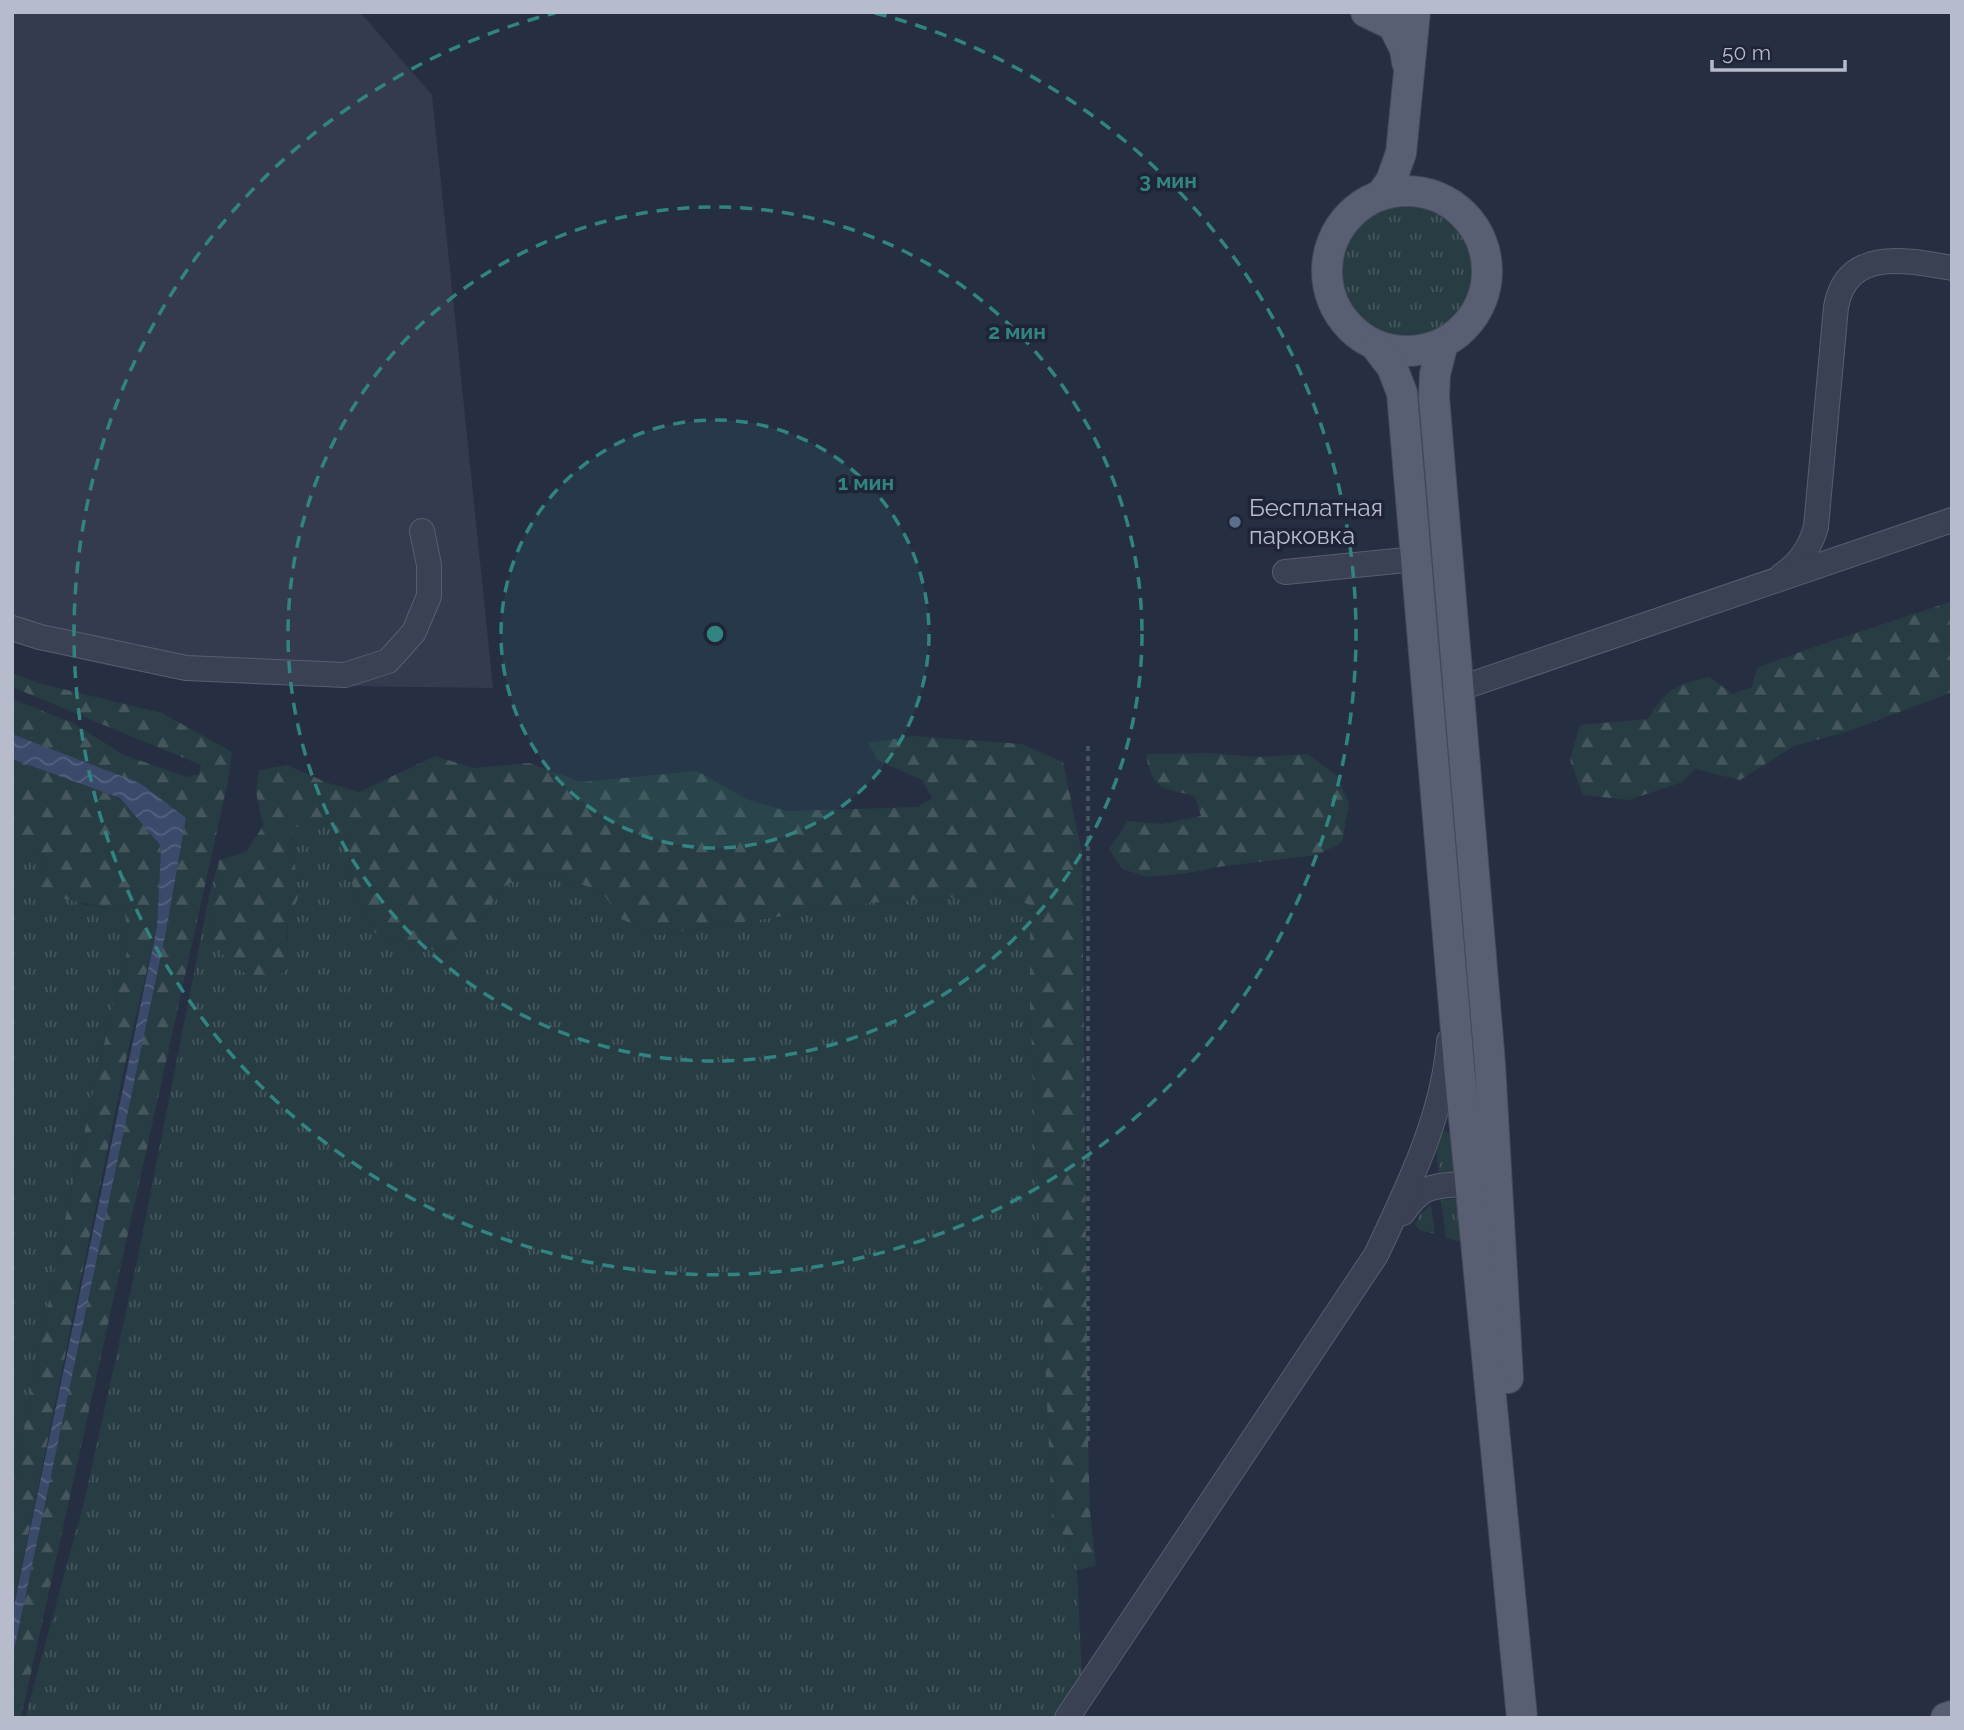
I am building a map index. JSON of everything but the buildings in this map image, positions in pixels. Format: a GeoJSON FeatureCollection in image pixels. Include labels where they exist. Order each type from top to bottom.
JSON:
{"type":"FeatureCollection","features":[{"type":"Feature","properties":{"kind":"main road"},"geometry":{"type":"LineString","coordinates":[[1366,12],[1393,25],[1405,49],[1409,74]]}},
{"type":"Feature","properties":{"kind":"main road"},"geometry":{"type":"LineString","coordinates":[[1381,195],[1391,181],[1401,153],[1415,12]]}},
{"type":"Feature","properties":{"kind":"main road"},"geometry":{"type":"LineString","coordinates":[[1401,153],[1414,179],[1429,193],[1457,208],[1469,219],[1478,233],[1488,263],[1486,287],[1478,310],[1457,334],[1443,343],[1415,351],[1375,345],[1355,332],[1339,314],[1332,300],[1326,268],[1334,237],[1342,223],[1366,201],[1397,191],[1429,193]]}},
{"type":"Feature","properties":{"kind":"main road"},"geometry":{"type":"LineString","coordinates":[[1443,343],[1435,374],[1434,397],[1490,1064],[1525,1718]]}},
{"type":"Feature","properties":{"kind":"main road"},"geometry":{"type":"LineString","coordinates":[[1375,345],[1392,367],[1402,393],[1452,995],[1453,1066],[1469,1184],[1525,1718]]}},
{"type":"Feature","properties":{"kind":"main road"},"geometry":{"type":"LineString","coordinates":[[1453,1066],[1490,1064]]}},
{"type":"Feature","properties":{"kind":"main road"},"geometry":{"type":"LineString","coordinates":[[1946,1718],[1952,1716]]}},
{"type":"Feature","properties":{"kind":"street"},"geometry":{"type":"LineString","coordinates":[[1769,584],[1793,567],[1803,556],[1816,527],[1836,307],[1844,284],[1860,267],[1874,262],[1952,268]]}},
{"type":"Feature","properties":{"kind":"street"},"geometry":{"type":"LineString","coordinates":[[1458,689],[1952,520]]}},
{"type":"Feature","properties":{"kind":"street"},"geometry":{"type":"LineString","coordinates":[[12,628],[74,646],[186,668],[345,676],[388,661],[414,632],[429,596],[429,565],[422,531]]}},
{"type":"Feature","properties":{"kind":"street"},"geometry":{"type":"LineString","coordinates":[[1285,572],[1416,559]]}},
{"type":"Feature","properties":{"kind":"street"},"geometry":{"type":"LineString","coordinates":[[1376,1255],[1404,1195],[1453,1066]]}},
{"type":"Feature","properties":{"kind":"street"},"geometry":{"type":"LineString","coordinates":[[1067,1718],[1411,1202],[1430,1188],[1469,1184]]}},
{"type":"Feature","properties":{"kind":"path"},"geometry":{"type":"LineString","coordinates":[[1088,742],[1088,1441]]}},
{"type":"Feature","properties":{"kind":"shaded area"},"geometry":{"type":"Polygon","coordinates":[[[12,12],[360,12],[432,95],[493,688],[268,685],[185,680],[36,649],[12,640],[12,12]]]}},
{"type":"Feature","properties":{"kind":"green space"},"geometry":{"type":"Polygon","coordinates":[[[1407,207],[1432,212],[1453,226],[1467,247],[1472,272],[1467,297],[1453,318],[1432,332],[1407,337],[1382,332],[1361,318],[1347,297],[1342,272],[1347,247],[1361,226],[1382,212],[1407,207]]]}},
{"type":"Feature","properties":{"kind":"green space"},"geometry":{"type":"Polygon","coordinates":[[[1952,601],[1952,692],[1849,731],[1794,746],[1740,780],[1695,769],[1682,782],[1629,800],[1583,795],[1570,760],[1580,725],[1648,719],[1661,700],[1673,689],[1710,677],[1732,694],[1752,687],[1757,668],[1952,601]]]}},
{"type":"Feature","properties":{"kind":"green space"},"geometry":{"type":"Polygon","coordinates":[[[12,673],[38,683],[162,713],[232,752],[228,781],[21,1718],[12,1718],[12,1660],[186,818],[139,783],[12,734],[12,699],[73,723],[124,755],[187,777],[199,774],[201,765],[12,687],[12,673]]]}},
{"type":"Feature","properties":{"kind":"green space"},"geometry":{"type":"Polygon","coordinates":[[[914,736],[1022,744],[1063,762],[1082,853],[1088,1441],[1090,1512],[1096,1566],[1077,1570],[1071,1546],[1052,1519],[1030,1008],[1030,905],[1001,894],[868,903],[658,935],[621,919],[602,892],[570,880],[530,872],[502,888],[475,928],[444,952],[375,933],[353,892],[347,837],[318,817],[292,829],[298,898],[288,921],[286,970],[268,985],[232,966],[210,938],[219,860],[246,852],[263,826],[256,792],[259,770],[288,765],[325,782],[359,792],[435,756],[474,768],[529,763],[581,782],[697,771],[748,800],[787,811],[918,807],[932,798],[922,780],[879,761],[868,743],[914,736]]]}},
{"type":"Feature","properties":{"kind":"green space"},"geometry":{"type":"Polygon","coordinates":[[[1210,753],[1258,757],[1307,754],[1337,775],[1349,804],[1342,842],[1318,855],[1224,866],[1182,874],[1148,877],[1122,869],[1109,849],[1128,821],[1162,824],[1201,816],[1195,796],[1167,789],[1155,781],[1146,754],[1210,753]]]}},
{"type":"Feature","properties":{"kind":"green space"},"geometry":{"type":"Polygon","coordinates":[[[12,759],[120,798],[161,845],[157,927],[127,1055],[12,1614],[12,1503],[28,1405],[67,1210],[128,948],[125,912],[36,893],[46,868],[37,851],[12,851],[12,759]]]}},
{"type":"Feature","properties":{"kind":"green space"},"geometry":{"type":"Polygon","coordinates":[[[318,817],[347,837],[353,892],[375,933],[444,952],[475,927],[502,888],[530,872],[570,880],[602,892],[621,919],[658,935],[868,903],[1001,894],[1030,905],[1030,1008],[1052,1519],[1071,1546],[1077,1570],[1082,1678],[1055,1718],[25,1718],[85,1498],[136,1266],[210,892],[219,860],[210,938],[288,940],[288,921],[298,898],[292,828],[318,817]]]}},
{"type":"Feature","properties":{"kind":"green space"},"geometry":{"type":"Polygon","coordinates":[[[36,850],[46,868],[82,904],[125,912],[128,948],[67,1210],[28,1405],[12,1503],[12,851],[36,850]]]}},
{"type":"Feature","properties":{"kind":"green space"},"geometry":{"type":"Polygon","coordinates":[[[1442,1130],[1451,1134],[1456,1174],[1439,1175],[1435,1137],[1442,1130]]]}},
{"type":"Feature","properties":{"kind":"green space"},"geometry":{"type":"Polygon","coordinates":[[[1458,1198],[1462,1242],[1446,1238],[1441,1200],[1458,1198]]]}},
{"type":"Feature","properties":{"kind":"green space"},"geometry":{"type":"Polygon","coordinates":[[[1431,1204],[1435,1234],[1420,1230],[1415,1225],[1431,1204]]]}},
{"type":"Feature","properties":{"kind":"water"},"geometry":{"type":"Polygon","coordinates":[[[12,734],[140,783],[186,818],[166,931],[12,1660],[12,1615],[157,927],[161,846],[120,798],[12,759],[12,734]]]}},
{"type":"Feature","properties":{"kind":"place","name":"Бесплатная парковка"},"geometry":{"type":"Point","coordinates":[1235,522]}}]}
